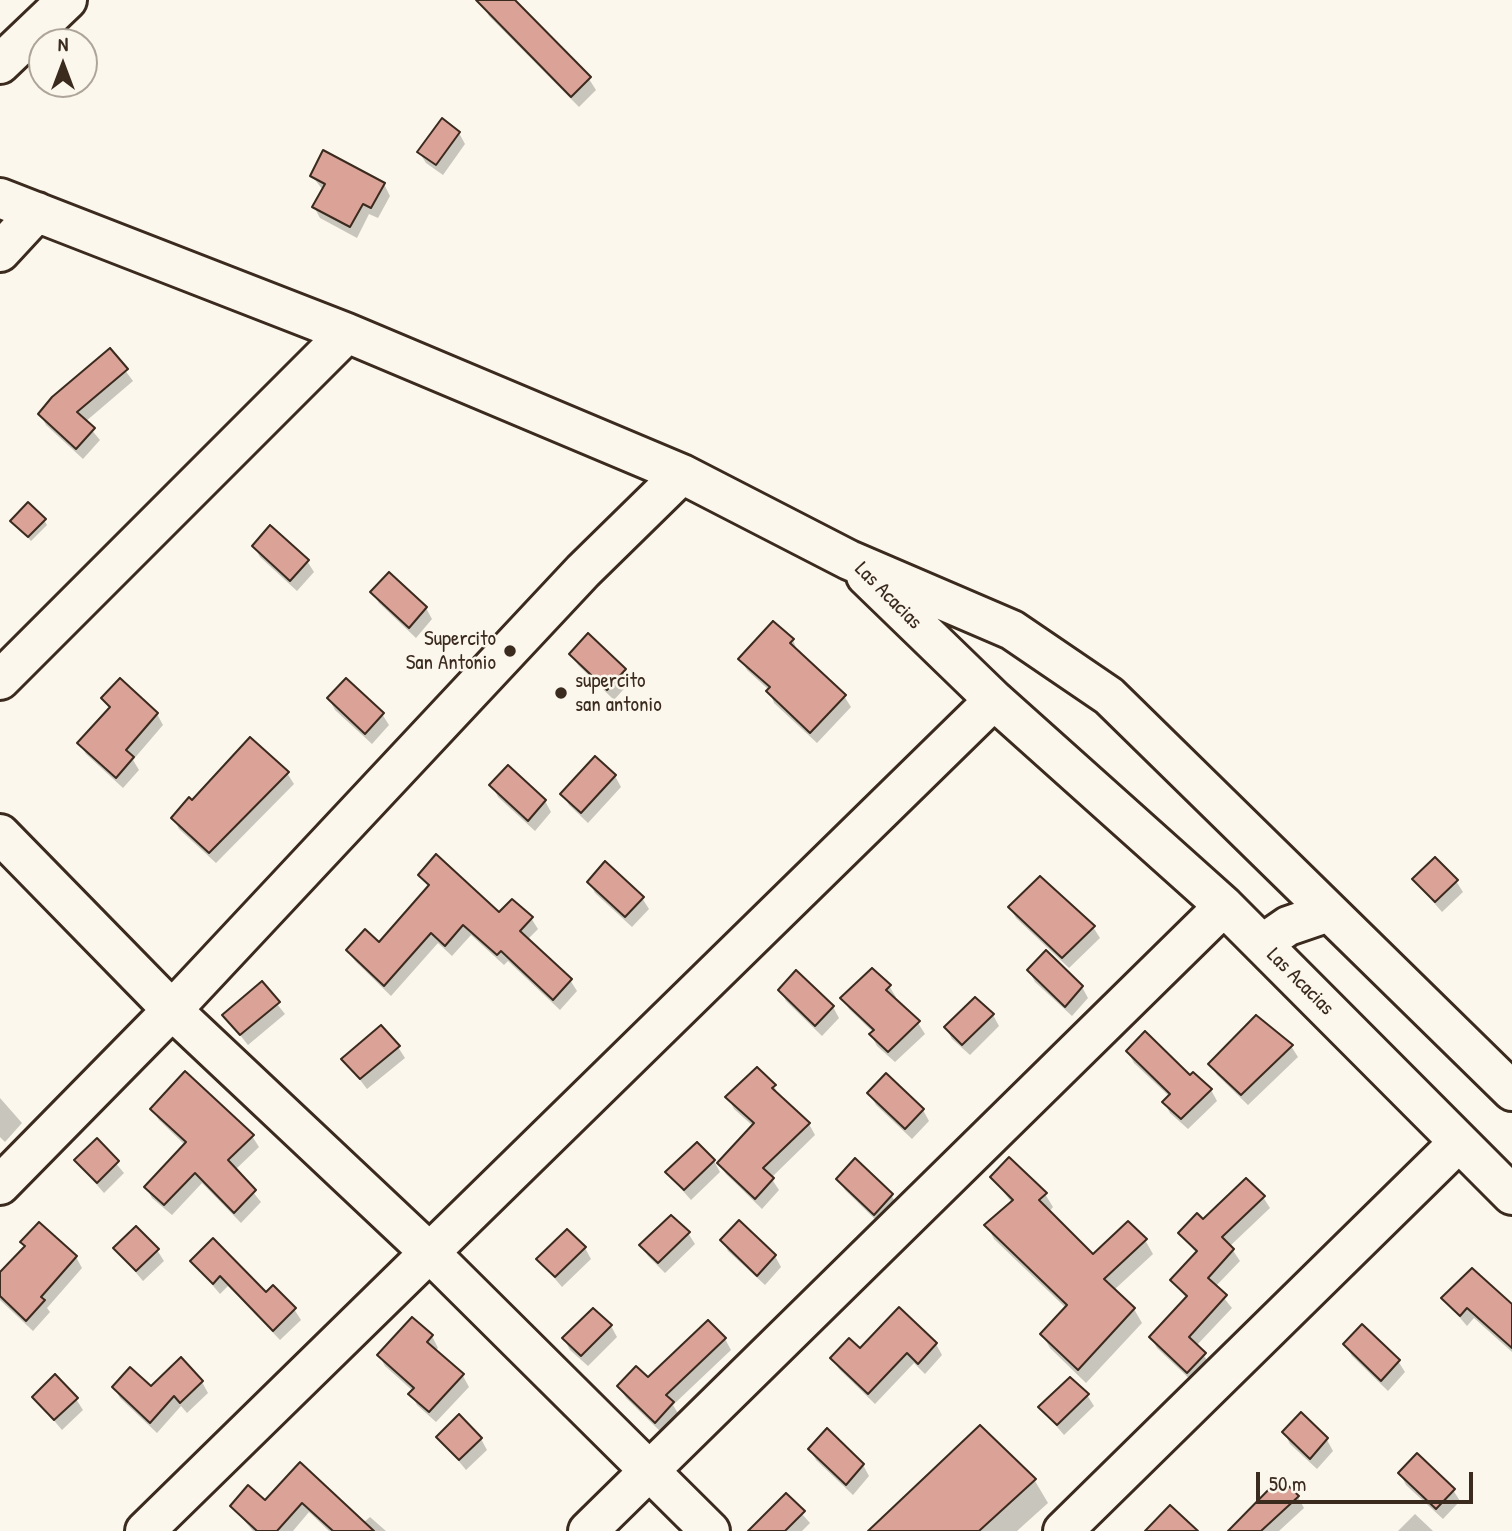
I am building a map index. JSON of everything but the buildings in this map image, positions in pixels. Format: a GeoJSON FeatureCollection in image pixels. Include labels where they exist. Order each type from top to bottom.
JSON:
{"type":"FeatureCollection","features":[{"type":"Feature","properties":{"kind":"street"},"geometry":{"type":"LineString","coordinates":[[0,64],[66,0]]}},
{"type":"Feature","properties":{"kind":"street"},"geometry":{"type":"LineString","coordinates":[[0,198],[348,333],[682,474],[849,560]]}},
{"type":"Feature","properties":{"kind":"street"},"geometry":{"type":"LineString","coordinates":[[0,252],[37,212]]}},
{"type":"Feature","properties":{"kind":"street"},"geometry":{"type":"LineString","coordinates":[[0,680],[348,333]]}},
{"type":"Feature","properties":{"kind":"street"},"geometry":{"type":"LineString","coordinates":[[0,1185],[172,1010],[583,571],[682,474]]}},
{"type":"Feature","properties":{"kind":"street","name":"Las Acacias"},"geometry":{"type":"LineString","coordinates":[[849,560],[994,700],[1224,906],[1512,1195]]}},
{"type":"Feature","properties":{"kind":"street","name":"Las Acacias"},"geometry":{"type":"LineString","coordinates":[[849,560],[1012,629],[1109,696],[1512,1091]]}},
{"type":"Feature","properties":{"kind":"street"},"geometry":{"type":"LineString","coordinates":[[145,1531],[994,700]]}},
{"type":"Feature","properties":{"kind":"street"},"geometry":{"type":"LineString","coordinates":[[0,834],[172,1010],[429,1252],[710,1531]]}},
{"type":"Feature","properties":{"kind":"street"},"geometry":{"type":"LineString","coordinates":[[588,1531],[1224,906]]}},
{"type":"Feature","properties":{"kind":"street"},"geometry":{"type":"LineString","coordinates":[[1262,944],[1288,926],[1329,912]]}},
{"type":"Feature","properties":{"kind":"street"},"geometry":{"type":"LineString","coordinates":[[1063,1531],[1459,1142]]}},
{"type":"Feature","properties":{"kind":"place","name":"Supercito San Antonio"},"geometry":{"type":"Point","coordinates":[510,651]}},
{"type":"Feature","properties":{"kind":"place","name":"supercito san antonio"},"geometry":{"type":"Point","coordinates":[561,693]}}]}
